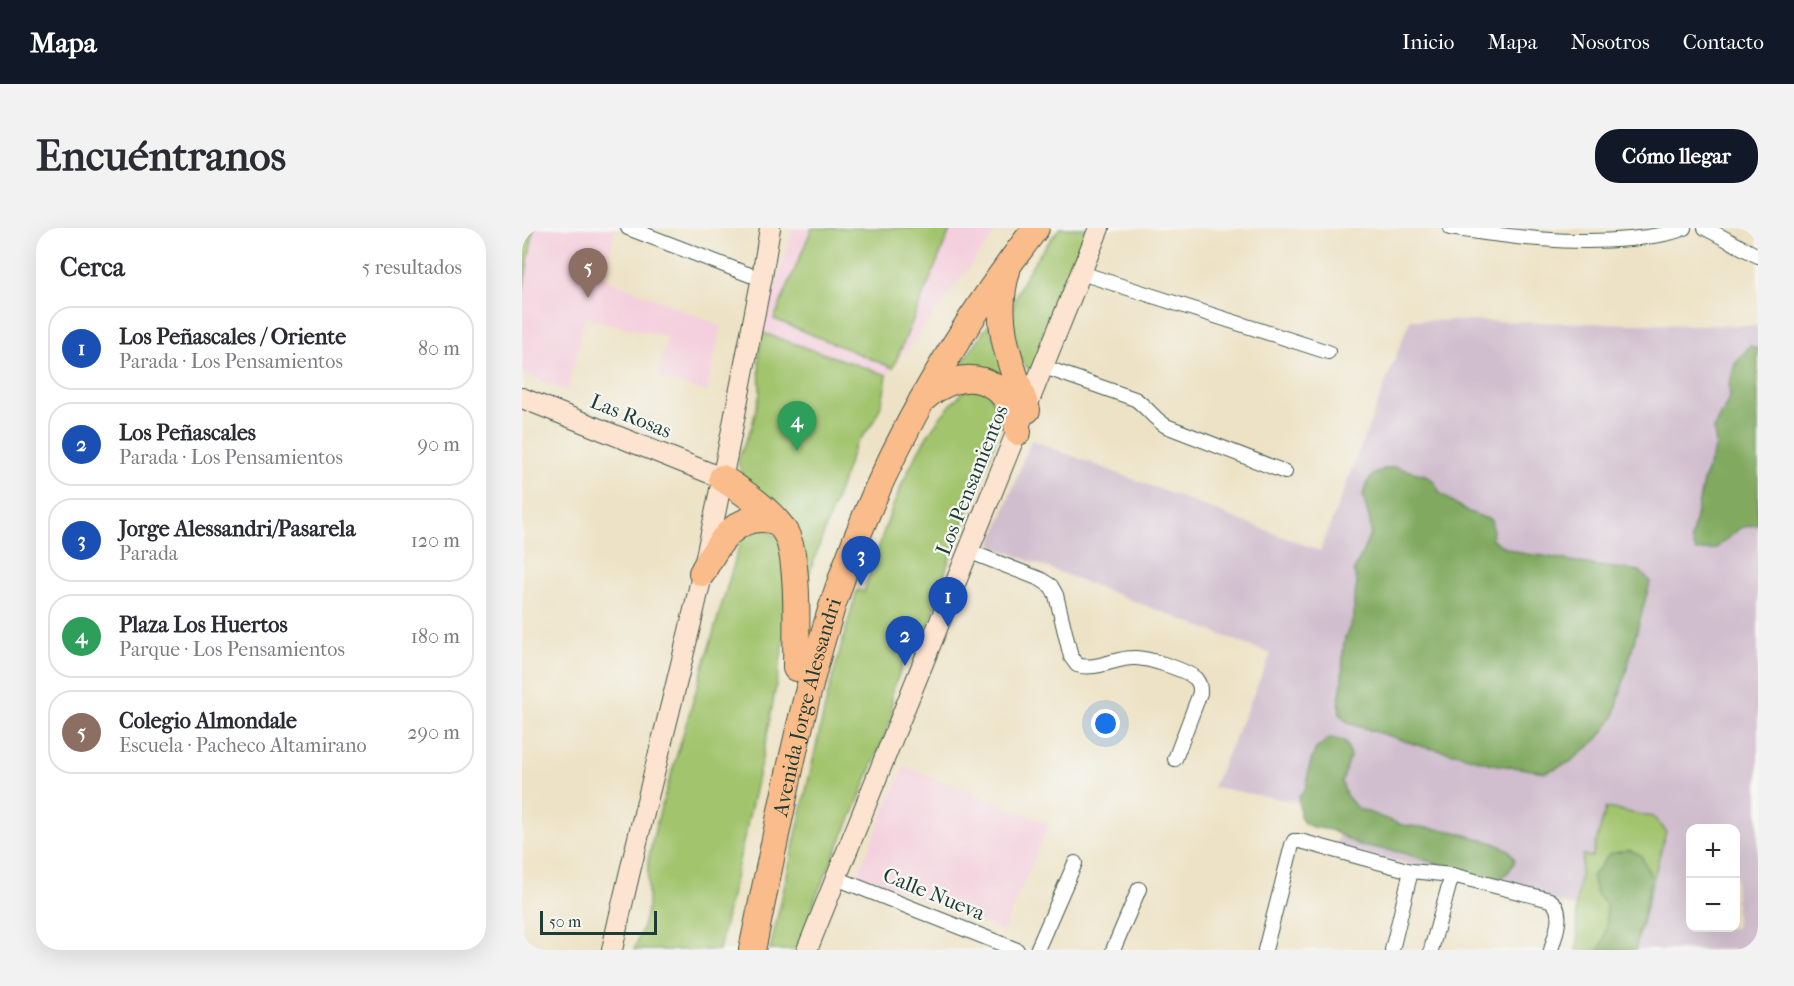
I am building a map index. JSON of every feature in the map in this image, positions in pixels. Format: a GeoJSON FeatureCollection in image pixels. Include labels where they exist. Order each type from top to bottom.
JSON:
{"type":"FeatureCollection","features":[{"type":"Feature","properties":{"kind":"highway","name":"Avenida Jorge Alessandri"},"geometry":{"type":"LineString","coordinates":[[735,950],[796,668],[808,624],[835,545],[880,440],[916,372],[975,280],[1014,228]]}},
{"type":"Feature","properties":{"kind":"highway","name":"Avenida Jorge Alessandri"},"geometry":{"type":"LineString","coordinates":[[752,950],[803,713],[822,639],[864,518],[919,402],[963,330],[1036,228]]}},
{"type":"Feature","properties":{"kind":"highway"},"geometry":{"type":"LineString","coordinates":[[1011,260],[1003,286],[1002,330],[1022,421]]}},
{"type":"Feature","properties":{"kind":"highway"},"geometry":{"type":"LineString","coordinates":[[919,402],[946,384],[965,380],[982,380],[991,383],[1004,395],[1013,412],[1022,421]]}},
{"type":"Feature","properties":{"kind":"highway"},"geometry":{"type":"LineString","coordinates":[[717,476],[755,502],[775,521],[790,542],[794,565],[796,668]]}},
{"type":"Feature","properties":{"kind":"highway"},"geometry":{"type":"LineString","coordinates":[[702,573],[720,543],[738,525],[753,519],[766,518],[775,521]]}},
{"type":"Feature","properties":{"kind":"main road"},"geometry":{"type":"LineString","coordinates":[[612,950],[641,819],[661,750],[702,573],[750,275],[760,228]]}},
{"type":"Feature","properties":{"kind":"main road"},"geometry":{"type":"LineString","coordinates":[[641,819],[647,772],[762,277],[770,228]]}},
{"type":"Feature","properties":{"kind":"main road","name":"Los Pensamientos"},"geometry":{"type":"LineString","coordinates":[[807,950],[1099,228]]}},
{"type":"Feature","properties":{"kind":"main road","name":"Las Rosas"},"geometry":{"type":"LineString","coordinates":[[522,398],[717,476]]}},
{"type":"Feature","properties":{"kind":"street"},"geometry":{"type":"LineString","coordinates":[[628,228],[662,234],[750,275]]}},
{"type":"Feature","properties":{"kind":"street"},"geometry":{"type":"LineString","coordinates":[[1450,228],[1508,237],[1588,242],[1650,237],[1684,228]]}},
{"type":"Feature","properties":{"kind":"street"},"geometry":{"type":"LineString","coordinates":[[1705,228],[1758,256]]}},
{"type":"Feature","properties":{"kind":"street"},"geometry":{"type":"LineString","coordinates":[[1081,273],[1328,352]]}},
{"type":"Feature","properties":{"kind":"street"},"geometry":{"type":"LineString","coordinates":[[1044,367],[1135,399],[1158,422],[1166,426],[1285,472]]}},
{"type":"Feature","properties":{"kind":"street"},"geometry":{"type":"LineString","coordinates":[[968,551],[1040,579],[1051,586],[1056,595],[1071,657],[1077,665],[1086,667],[1136,658],[1150,660],[1188,674],[1196,680],[1200,693],[1175,759]]}},
{"type":"Feature","properties":{"kind":"street"},"geometry":{"type":"LineString","coordinates":[[1265,950],[1294,841],[1307,842],[1411,871],[1452,875],[1550,900],[1558,910],[1551,950]]}},
{"type":"Feature","properties":{"kind":"street"},"geometry":{"type":"LineString","coordinates":[[1037,950],[1075,863]]}},
{"type":"Feature","properties":{"kind":"street"},"geometry":{"type":"LineString","coordinates":[[1392,950],[1411,871]]}},
{"type":"Feature","properties":{"kind":"street"},"geometry":{"type":"LineString","coordinates":[[1431,950],[1452,875]]}},
{"type":"Feature","properties":{"kind":"street","name":"Calle Nueva"},"geometry":{"type":"LineString","coordinates":[[836,878],[1017,950]]}},
{"type":"Feature","properties":{"kind":"street"},"geometry":{"type":"LineString","coordinates":[[1113,950],[1139,889]]}},
{"type":"Feature","properties":{"kind":"shaded area"},"geometry":{"type":"Polygon","coordinates":[[[522,228],[615,228],[605,278],[721,326],[707,392],[658,377],[668,337],[585,318],[567,391],[522,373],[522,228]]]}},
{"type":"Feature","properties":{"kind":"shaded area"},"geometry":{"type":"Polygon","coordinates":[[[792,228],[999,228],[887,375],[763,333],[792,228]]]}},
{"type":"Feature","properties":{"kind":"shaded area"},"geometry":{"type":"Polygon","coordinates":[[[1410,320],[1758,326],[1758,950],[1576,950],[1578,941],[1576,907],[1336,846],[1339,833],[1315,827],[1320,806],[1213,787],[1271,654],[991,546],[1031,440],[1320,551],[1410,320]]]}},
{"type":"Feature","properties":{"kind":"shaded area"},"geometry":{"type":"Polygon","coordinates":[[[904,766],[1049,824],[1003,931],[858,873],[904,766]]]}},
{"type":"Feature","properties":{"kind":"green space"},"geometry":{"type":"Polygon","coordinates":[[[522,228],[534,228],[522,295],[522,228]]]}},
{"type":"Feature","properties":{"kind":"green space"},"geometry":{"type":"Polygon","coordinates":[[[812,228],[951,228],[893,368],[774,319],[812,228]]]}},
{"type":"Feature","properties":{"kind":"green space"},"geometry":{"type":"Polygon","coordinates":[[[1060,228],[1087,228],[1034,367],[1029,369],[1022,361],[1017,344],[1013,319],[1014,303],[1027,273],[1060,228]]]}},
{"type":"Feature","properties":{"kind":"green space"},"geometry":{"type":"Polygon","coordinates":[[[989,324],[1008,380],[956,372],[989,324]]]}},
{"type":"Feature","properties":{"kind":"green space"},"geometry":{"type":"Polygon","coordinates":[[[763,333],[887,375],[878,413],[869,429],[855,445],[808,577],[802,542],[746,483],[739,465],[739,457],[752,426],[760,393],[759,353],[763,333]]]}},
{"type":"Feature","properties":{"kind":"green space"},"geometry":{"type":"Polygon","coordinates":[[[1750,346],[1758,349],[1758,524],[1740,528],[1715,549],[1696,551],[1691,540],[1703,482],[1716,446],[1714,430],[1730,397],[1729,386],[1735,364],[1750,346]]]}},
{"type":"Feature","properties":{"kind":"green space"},"geometry":{"type":"Polygon","coordinates":[[[967,389],[988,390],[999,414],[993,446],[947,566],[930,623],[902,666],[892,692],[892,717],[817,894],[797,950],[770,950],[828,694],[857,590],[864,592],[891,510],[916,456],[948,408],[967,389]]]}},
{"type":"Feature","properties":{"kind":"green space"},"geometry":{"type":"Polygon","coordinates":[[[1395,467],[1428,476],[1440,493],[1466,511],[1491,520],[1493,530],[1491,539],[1506,548],[1525,554],[1640,571],[1650,582],[1614,717],[1598,739],[1570,762],[1546,772],[1492,764],[1424,747],[1348,723],[1340,715],[1343,651],[1345,638],[1354,617],[1357,584],[1354,571],[1371,533],[1363,496],[1366,484],[1373,475],[1384,469],[1395,467]]]}},
{"type":"Feature","properties":{"kind":"green space"},"geometry":{"type":"Polygon","coordinates":[[[758,526],[782,539],[787,623],[767,736],[719,950],[634,950],[648,906],[648,861],[656,825],[741,540],[758,526]]]}},
{"type":"Feature","properties":{"kind":"green space"},"geometry":{"type":"Polygon","coordinates":[[[1330,738],[1344,741],[1348,747],[1350,757],[1342,782],[1346,795],[1357,808],[1402,825],[1452,831],[1494,843],[1509,850],[1515,860],[1511,868],[1502,876],[1490,880],[1399,852],[1359,845],[1331,830],[1312,827],[1303,822],[1300,816],[1299,797],[1306,787],[1310,764],[1316,749],[1330,738]]]}},
{"type":"Feature","properties":{"kind":"green space"},"geometry":{"type":"Polygon","coordinates":[[[1606,808],[1653,817],[1666,831],[1635,950],[1576,950],[1578,941],[1576,907],[1583,855],[1592,857],[1606,808]]]}},
{"type":"Feature","properties":{"kind":"green space"},"geometry":{"type":"Polygon","coordinates":[[[1629,850],[1641,855],[1651,876],[1644,914],[1637,935],[1636,950],[1599,950],[1606,928],[1606,904],[1596,893],[1592,877],[1609,854],[1629,850]]]}},
{"type":"Feature","properties":{"kind":"place","name":"Colegio Almondale"},"geometry":{"type":"Point","coordinates":[588,298]}},
{"type":"Feature","properties":{"kind":"place","name":"Plaza Los Huertos"},"geometry":{"type":"Point","coordinates":[797,451]}},
{"type":"Feature","properties":{"kind":"place","name":"Jorge Alessandri/Pasarela"},"geometry":{"type":"Point","coordinates":[861,586]}},
{"type":"Feature","properties":{"kind":"place","name":"Los Peñascales / Oriente"},"geometry":{"type":"Point","coordinates":[948,627]}},
{"type":"Feature","properties":{"kind":"place","name":"Los Peñascales"},"geometry":{"type":"Point","coordinates":[905,666]}}]}
